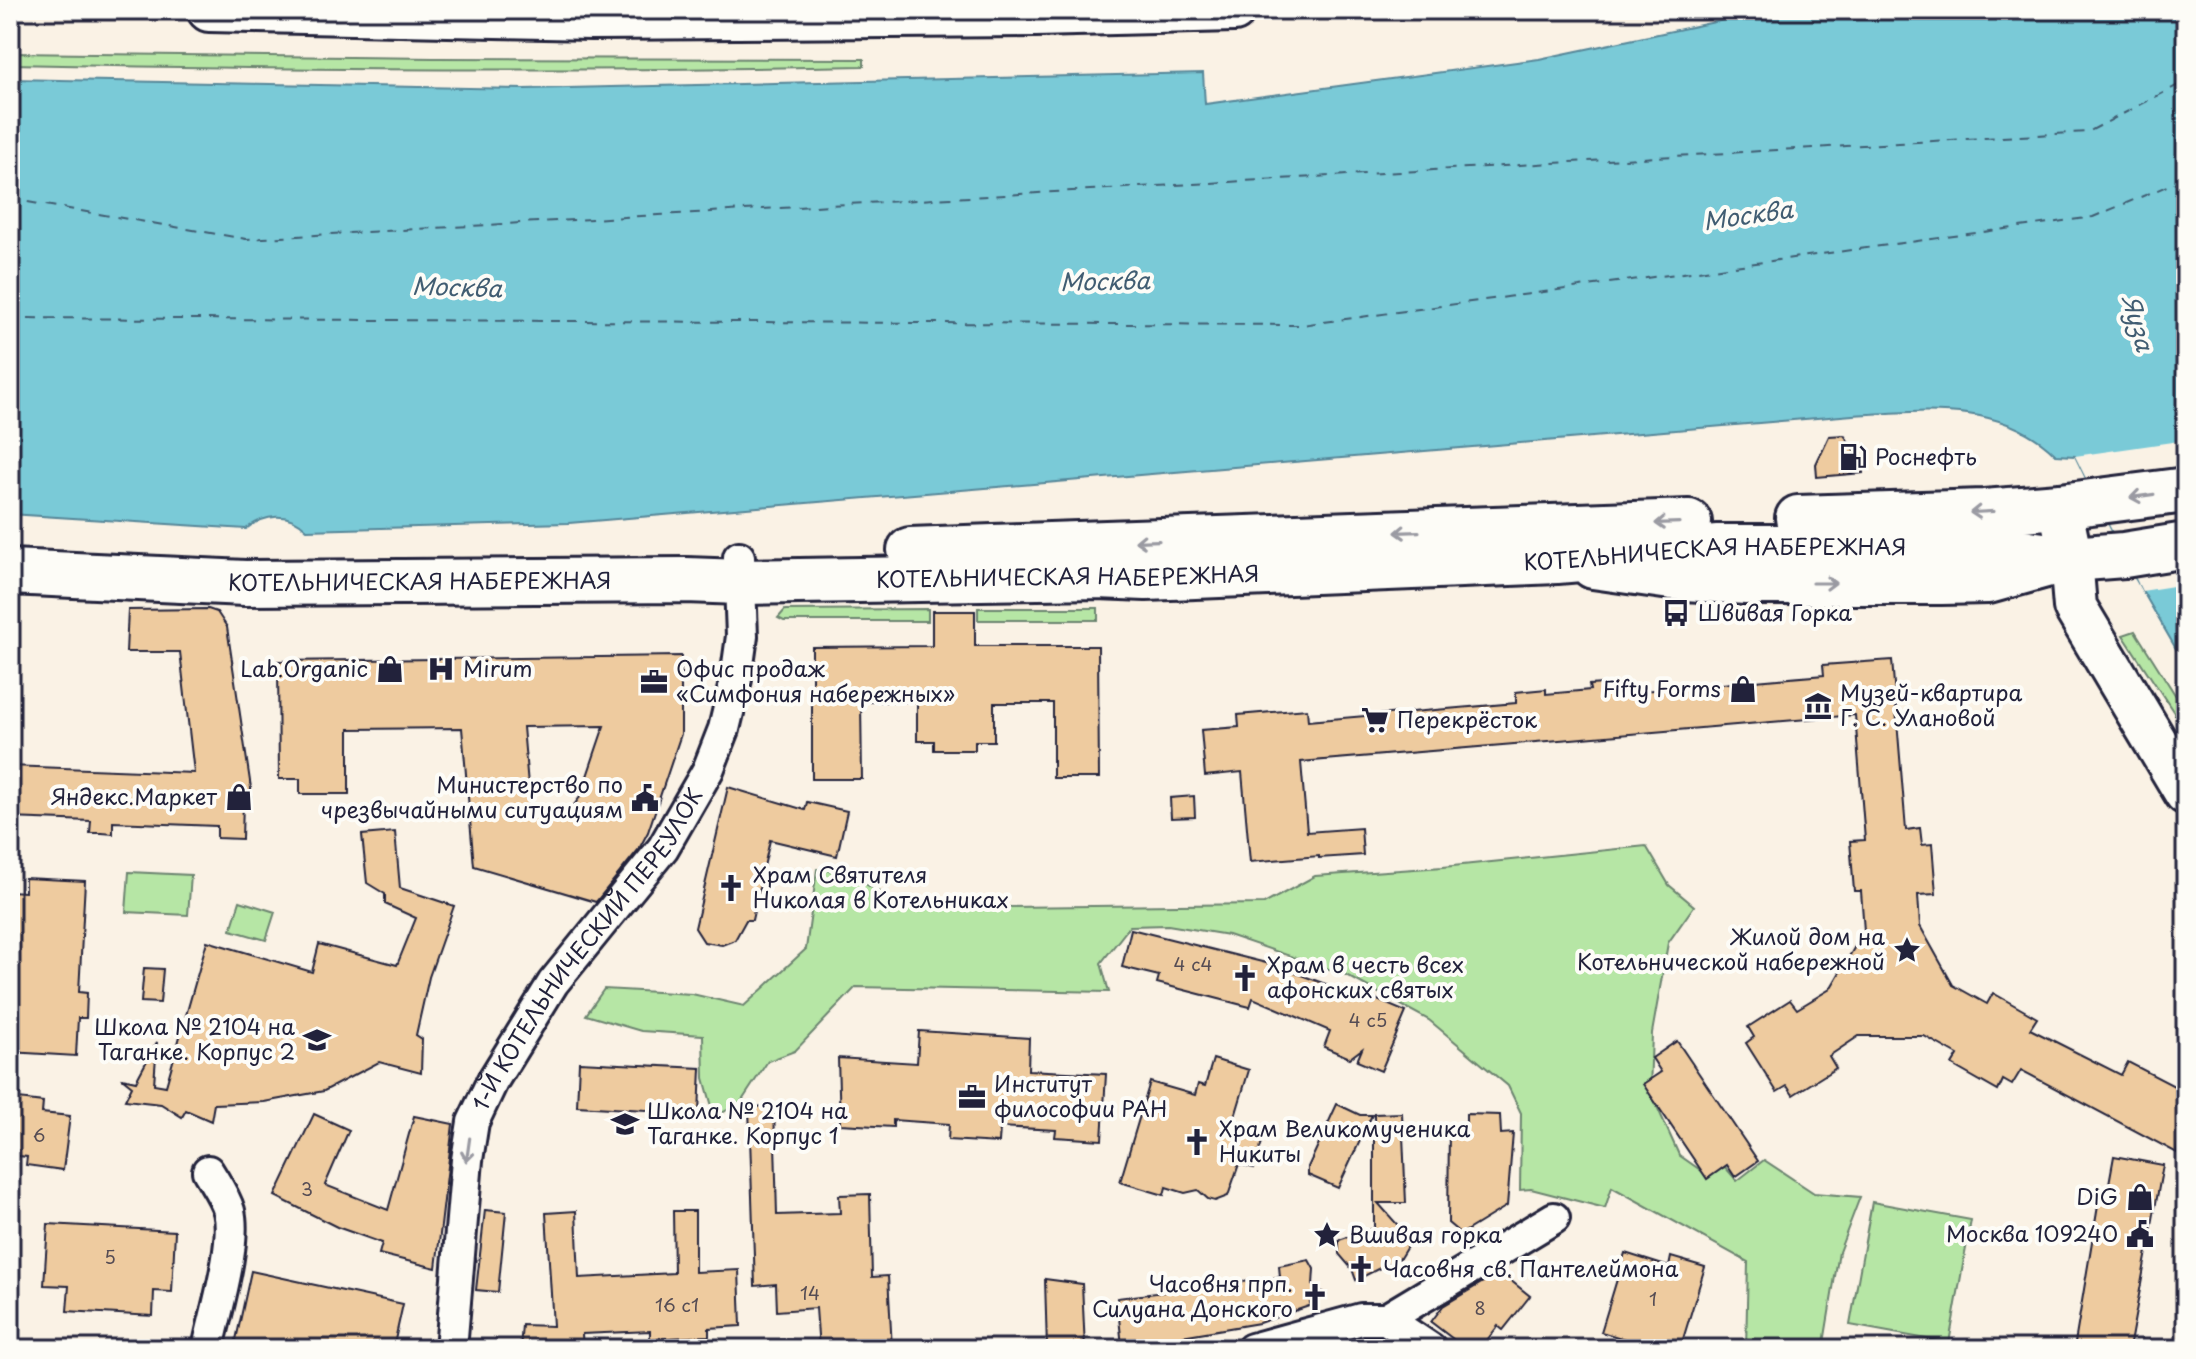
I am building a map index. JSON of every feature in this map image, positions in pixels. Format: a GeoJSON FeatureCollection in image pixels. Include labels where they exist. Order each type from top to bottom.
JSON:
{"type":"FeatureCollection","features":[{"type":"Feature","properties":{"kind":"main road"},"geometry":{"type":"LineString","coordinates":[[209,10],[1036,15],[1234,10]]}},
{"type":"Feature","properties":{"kind":"main road","name":"КОТЕЛЬНИЧЕСКАЯ НАБЕРЕЖНАЯ"},"geometry":{"type":"LineString","coordinates":[[10,572],[245,583],[686,580],[740,569],[1969,512],[2079,505],[2186,490]]}},
{"type":"Feature","properties":{"kind":"main road"},"geometry":{"type":"LineString","coordinates":[[2079,505],[2071,559],[2075,607],[2186,793]]}},
{"type":"Feature","properties":{"kind":"main road","name":"КОТЕЛЬНИЧЕСКАЯ НАБЕРЕЖНАЯ"},"geometry":{"type":"LineString","coordinates":[[10,551],[242,565],[740,569],[1146,578],[1557,561],[1734,547],[1986,547],[2071,559],[2124,555],[2186,545]]}},
{"type":"Feature","properties":{"kind":"main road"},"geometry":{"type":"LineString","coordinates":[[1988,582],[2071,559]]}},
{"type":"Feature","properties":{"kind":"main road"},"geometry":{"type":"LineString","coordinates":[[1557,561],[1671,578],[1746,583],[1988,582],[2022,588],[2075,607]]}},
{"type":"Feature","properties":{"kind":"street","name":"1-Й КОТЕЛЬНИЧЕСКИЙ ПЕРЕУЛОК"},"geometry":{"type":"LineString","coordinates":[[451,1349],[473,1122],[521,1031],[553,983],[663,848],[688,808],[724,729],[736,679],[742,636],[740,569]]}},
{"type":"Feature","properties":{"kind":"street"},"geometry":{"type":"LineString","coordinates":[[208,1171],[228,1207],[231,1221],[230,1241],[208,1349]]}},
{"type":"Feature","properties":{"kind":"street"},"geometry":{"type":"LineString","coordinates":[[1252,1349],[1361,1319],[1386,1319],[1554,1218]]}},
{"type":"Feature","properties":{"kind":"street"},"geometry":{"type":"LineString","coordinates":[[1386,1319],[1431,1349]]}},
{"type":"Feature","properties":{"kind":"green space"},"geometry":{"type":"Polygon","coordinates":[[[10,53],[864,59],[864,66],[544,70],[224,68],[10,64],[10,53]]]}},
{"type":"Feature","properties":{"kind":"green space"},"geometry":{"type":"Polygon","coordinates":[[[978,608],[1098,608],[1098,620],[978,620],[978,608]]]}},
{"type":"Feature","properties":{"kind":"green space"},"geometry":{"type":"Polygon","coordinates":[[[928,609],[928,621],[784,621],[778,618],[785,610],[928,609]]]}},
{"type":"Feature","properties":{"kind":"green space"},"geometry":{"type":"Polygon","coordinates":[[[2135,631],[2186,712],[2186,731],[2123,635],[2135,631]]]}},
{"type":"Feature","properties":{"kind":"green space"},"geometry":{"type":"Polygon","coordinates":[[[1646,846],[1669,885],[1694,906],[1668,943],[1652,1033],[1650,1091],[1679,1155],[1706,1174],[1725,1167],[1737,1181],[1764,1160],[1814,1193],[1860,1197],[1839,1252],[1823,1349],[1746,1349],[1748,1262],[1612,1187],[1605,1208],[1531,1189],[1520,1190],[1521,1113],[1508,1086],[1429,1020],[1346,975],[1228,935],[1168,925],[1130,926],[1101,963],[1109,992],[856,987],[795,1051],[768,1061],[741,1102],[715,1117],[704,1078],[703,1035],[641,1031],[586,1015],[604,989],[692,994],[744,1006],[806,949],[817,869],[844,872],[908,908],[1264,904],[1315,876],[1443,867],[1646,846]]]}},
{"type":"Feature","properties":{"kind":"green space"},"geometry":{"type":"Polygon","coordinates":[[[129,872],[191,875],[188,915],[126,912],[129,872]]]}},
{"type":"Feature","properties":{"kind":"green space"},"geometry":{"type":"Polygon","coordinates":[[[240,901],[275,912],[266,940],[231,930],[240,901]]]}},
{"type":"Feature","properties":{"kind":"green space"},"geometry":{"type":"Polygon","coordinates":[[[1872,1202],[1971,1220],[1949,1343],[1850,1325],[1872,1202]]]}},
{"type":"Feature","properties":{"kind":"water"},"geometry":{"type":"Polygon","coordinates":[[[1772,10],[2186,10],[2186,666],[2135,578],[2075,456],[2056,455],[2035,438],[2011,425],[1960,413],[1853,415],[569,523],[307,530],[285,517],[261,520],[246,529],[10,514],[10,79],[524,89],[1203,73],[1205,104],[1539,59],[1772,10]]]}},
{"type":"Feature","properties":{"kind":"pier"},"geometry":{"type":"Polygon","coordinates":[[[2186,440],[2186,584],[2142,591],[2075,456],[2186,440]]]}},
{"type":"Feature","properties":{"kind":"building"},"geometry":{"type":"Polygon","coordinates":[[[1844,435],[1862,461],[1863,473],[1817,477],[1816,464],[1829,436],[1844,435]]]}},
{"type":"Feature","properties":{"kind":"building"},"geometry":{"type":"Polygon","coordinates":[[[208,609],[217,612],[227,627],[251,788],[251,800],[243,800],[242,839],[217,838],[217,826],[113,822],[113,834],[90,833],[91,821],[10,818],[10,766],[194,773],[180,652],[126,652],[128,610],[208,609]]]}},
{"type":"Feature","properties":{"kind":"building"},"geometry":{"type":"Polygon","coordinates":[[[932,611],[975,611],[975,646],[1098,646],[1099,778],[1053,778],[1053,703],[994,703],[994,741],[975,741],[975,750],[934,750],[934,741],[917,741],[917,702],[861,702],[862,779],[812,779],[812,647],[932,646],[932,611]]]}},
{"type":"Feature","properties":{"kind":"building"},"geometry":{"type":"Polygon","coordinates":[[[681,656],[681,734],[648,832],[639,849],[596,902],[474,866],[462,728],[349,729],[349,794],[300,794],[300,779],[279,779],[278,661],[681,656]],[[604,726],[523,727],[530,808],[564,818],[580,797],[604,726]]]}},
{"type":"Feature","properties":{"kind":"building"},"geometry":{"type":"Polygon","coordinates":[[[1892,660],[1906,830],[1920,828],[1922,845],[1932,844],[1936,894],[1918,895],[1920,926],[1953,985],[1987,1004],[1993,993],[2037,1018],[2030,1029],[2121,1075],[2128,1062],[2186,1092],[2177,1153],[2021,1070],[2012,1085],[2003,1080],[1998,1091],[1952,1065],[1958,1055],[1924,1036],[1859,1036],[1829,1056],[1836,1068],[1793,1095],[1787,1086],[1777,1092],[1746,1043],[1754,1037],[1748,1027],[1790,1000],[1797,1009],[1830,989],[1864,931],[1861,891],[1854,891],[1850,841],[1865,840],[1855,715],[1301,762],[1307,832],[1361,828],[1363,855],[1250,862],[1242,772],[1205,776],[1201,730],[1239,727],[1238,715],[1307,709],[1308,721],[1516,703],[1516,692],[1546,689],[1546,694],[1590,690],[1589,685],[1619,683],[1620,693],[1824,675],[1823,665],[1892,660]]]}},
{"type":"Feature","properties":{"kind":"building"},"geometry":{"type":"Polygon","coordinates":[[[728,787],[805,810],[807,802],[847,811],[837,856],[770,840],[752,920],[746,920],[735,940],[722,945],[704,942],[695,928],[728,787]]]}},
{"type":"Feature","properties":{"kind":"building"},"geometry":{"type":"Polygon","coordinates":[[[1194,796],[1195,817],[1171,818],[1170,798],[1194,796]]]}},
{"type":"Feature","properties":{"kind":"building"},"geometry":{"type":"Polygon","coordinates":[[[395,832],[400,888],[454,906],[429,977],[416,1035],[422,1039],[421,1073],[379,1062],[324,1091],[264,1102],[214,1104],[211,1121],[186,1110],[182,1117],[161,1104],[125,1100],[132,1086],[122,1078],[136,1081],[157,1042],[154,1084],[166,1086],[207,941],[312,972],[319,944],[397,965],[416,918],[385,904],[385,894],[367,883],[362,835],[395,832]]]}},
{"type":"Feature","properties":{"kind":"building"},"geometry":{"type":"Polygon","coordinates":[[[25,878],[85,881],[79,992],[87,993],[86,1018],[78,1018],[76,1056],[10,1052],[10,891],[25,892],[25,878]]]}},
{"type":"Feature","properties":{"kind":"building"},"geometry":{"type":"Polygon","coordinates":[[[1131,929],[1274,965],[1347,992],[1349,988],[1406,1012],[1381,1071],[1357,1061],[1362,1049],[1350,1058],[1324,1047],[1330,1031],[1253,998],[1250,1007],[1157,983],[1159,976],[1122,967],[1131,929]]]}},
{"type":"Feature","properties":{"kind":"building"},"geometry":{"type":"Polygon","coordinates":[[[144,968],[163,969],[160,1003],[141,1002],[144,968]]]}},
{"type":"Feature","properties":{"kind":"building","name":"Институт философии РАН"},"geometry":{"type":"Polygon","coordinates":[[[919,1031],[1029,1038],[1028,1070],[1106,1074],[1102,1140],[1055,1137],[1056,1130],[1000,1127],[999,1143],[948,1140],[949,1124],[893,1120],[893,1127],[840,1124],[838,1058],[917,1063],[919,1031]]]}},
{"type":"Feature","properties":{"kind":"building"},"geometry":{"type":"Polygon","coordinates":[[[1677,1041],[1758,1161],[1735,1177],[1727,1165],[1707,1179],[1643,1084],[1661,1072],[1652,1058],[1677,1041]]]}},
{"type":"Feature","properties":{"kind":"building","name":"Храм Великомученика Никиты"},"geometry":{"type":"Polygon","coordinates":[[[1213,1059],[1249,1070],[1234,1120],[1266,1129],[1254,1168],[1239,1164],[1228,1196],[1215,1201],[1198,1190],[1185,1193],[1166,1187],[1164,1195],[1120,1182],[1150,1082],[1195,1095],[1198,1084],[1205,1086],[1213,1059]]]}},
{"type":"Feature","properties":{"kind":"building"},"geometry":{"type":"Polygon","coordinates":[[[579,1062],[701,1068],[699,1113],[577,1106],[579,1062]]]}},
{"type":"Feature","properties":{"kind":"building"},"geometry":{"type":"Polygon","coordinates":[[[10,1098],[43,1102],[42,1113],[70,1116],[63,1170],[26,1165],[27,1157],[10,1155],[10,1098]]]}},
{"type":"Feature","properties":{"kind":"building"},"geometry":{"type":"Polygon","coordinates":[[[1337,1104],[1360,1115],[1372,1115],[1338,1188],[1308,1175],[1308,1167],[1337,1104]]]}},
{"type":"Feature","properties":{"kind":"building"},"geometry":{"type":"Polygon","coordinates":[[[774,1106],[777,1215],[840,1213],[839,1195],[870,1194],[872,1277],[888,1276],[892,1349],[819,1349],[816,1308],[777,1311],[776,1284],[755,1286],[749,1107],[774,1106]]]}},
{"type":"Feature","properties":{"kind":"building"},"geometry":{"type":"Polygon","coordinates":[[[1402,1113],[1406,1203],[1378,1203],[1411,1240],[1400,1258],[1356,1280],[1352,1269],[1339,1254],[1339,1240],[1374,1228],[1374,1114],[1402,1113]]]}},
{"type":"Feature","properties":{"kind":"building"},"geometry":{"type":"Polygon","coordinates":[[[314,1114],[349,1130],[325,1185],[388,1210],[414,1116],[453,1124],[436,1268],[379,1254],[382,1243],[337,1227],[275,1196],[314,1114]]]}},
{"type":"Feature","properties":{"kind":"building"},"geometry":{"type":"Polygon","coordinates":[[[1466,1114],[1500,1115],[1501,1134],[1513,1133],[1507,1206],[1461,1234],[1448,1223],[1449,1128],[1466,1129],[1466,1114]]]}},
{"type":"Feature","properties":{"kind":"building"},"geometry":{"type":"Polygon","coordinates":[[[2114,1156],[2163,1165],[2129,1349],[2074,1349],[2101,1188],[2108,1189],[2114,1156]]]}},
{"type":"Feature","properties":{"kind":"building"},"geometry":{"type":"Polygon","coordinates":[[[485,1210],[506,1212],[498,1292],[476,1290],[485,1210]]]}},
{"type":"Feature","properties":{"kind":"building"},"geometry":{"type":"Polygon","coordinates":[[[576,1211],[579,1278],[674,1273],[673,1211],[695,1211],[695,1272],[739,1270],[741,1326],[709,1328],[709,1336],[650,1339],[650,1331],[582,1334],[583,1349],[520,1349],[522,1325],[553,1326],[546,1213],[576,1211]]]}},
{"type":"Feature","properties":{"kind":"building"},"geometry":{"type":"Polygon","coordinates":[[[48,1224],[175,1231],[172,1292],[154,1291],[153,1316],[67,1311],[69,1286],[44,1285],[48,1224]]]}},
{"type":"Feature","properties":{"kind":"building"},"geometry":{"type":"Polygon","coordinates":[[[1625,1253],[1669,1267],[1671,1257],[1705,1267],[1680,1349],[1644,1349],[1645,1345],[1601,1332],[1625,1253]]]}},
{"type":"Feature","properties":{"kind":"building"},"geometry":{"type":"Polygon","coordinates":[[[1309,1260],[1314,1269],[1313,1285],[1326,1295],[1310,1303],[1312,1305],[1259,1323],[1122,1346],[1117,1298],[1280,1277],[1279,1266],[1309,1260]]]}},
{"type":"Feature","properties":{"kind":"building"},"geometry":{"type":"Polygon","coordinates":[[[251,1271],[403,1304],[393,1349],[234,1349],[251,1271]]]}},
{"type":"Feature","properties":{"kind":"building"},"geometry":{"type":"Polygon","coordinates":[[[1500,1272],[1530,1296],[1503,1330],[1498,1326],[1480,1349],[1466,1349],[1431,1322],[1443,1306],[1500,1272]]]}},
{"type":"Feature","properties":{"kind":"building"},"geometry":{"type":"Polygon","coordinates":[[[1045,1279],[1082,1284],[1085,1349],[1047,1349],[1045,1279]]]}},
{"type":"Feature","properties":{"kind":"ferry route"},"geometry":{"type":"LineString","coordinates":[[10,199],[246,239],[2088,132],[2186,81]]}},
{"type":"Feature","properties":{"kind":"ferry route"},"geometry":{"type":"LineString","coordinates":[[10,318],[1302,325],[2093,217],[2186,178]]}},
{"type":"Feature","properties":{"kind":"place","name":"Роснефть"},"geometry":{"type":"Point","coordinates":[1853,457]}},
{"type":"Feature","properties":{"kind":"place","name":"Швивая Горка"},"geometry":{"type":"Point","coordinates":[1676,613]}},
{"type":"Feature","properties":{"kind":"place","name":"Lab.Organic"},"geometry":{"type":"Point","coordinates":[390,669]}},
{"type":"Feature","properties":{"kind":"place","name":"Mirum"},"geometry":{"type":"Point","coordinates":[441,669]}},
{"type":"Feature","properties":{"kind":"place","name":"Офис продаж «Симфония набережных»"},"geometry":{"type":"Point","coordinates":[654,682]}},
{"type":"Feature","properties":{"kind":"place","name":"Fifty Forms"},"geometry":{"type":"Point","coordinates":[1743,689]}},
{"type":"Feature","properties":{"kind":"place","name":"Музей-квартира Г. С. Улановой"},"geometry":{"type":"Point","coordinates":[1818,706]}},
{"type":"Feature","properties":{"kind":"place","name":"Перекрёсток"},"geometry":{"type":"Point","coordinates":[1375,720]}},
{"type":"Feature","properties":{"kind":"place","name":"Яндекс.Маркет"},"geometry":{"type":"Point","coordinates":[239,797]}},
{"type":"Feature","properties":{"kind":"place","name":"Министерство по чрезвычайными ситуациям"},"geometry":{"type":"Point","coordinates":[645,798]}},
{"type":"Feature","properties":{"kind":"place","name":"Храм Святителя Николая в Котельниках"},"geometry":{"type":"Point","coordinates":[731,888]}},
{"type":"Feature","properties":{"kind":"place","name":"Жилой дом на Котельнической набережной"},"geometry":{"type":"Point","coordinates":[1907,950]}},
{"type":"Feature","properties":{"kind":"place","name":"Храм в честь всех афонских святых"},"geometry":{"type":"Point","coordinates":[1245,978]}},
{"type":"Feature","properties":{"kind":"place","name":"Школа № 2104 на Таганке. Корпус 2"},"geometry":{"type":"Point","coordinates":[317,1040]}},
{"type":"Feature","properties":{"kind":"place","name":"Институт философии РАН"},"geometry":{"type":"Point","coordinates":[972,1097]}},
{"type":"Feature","properties":{"kind":"place","name":"Школа № 2104 на Таганке. Корпус 1"},"geometry":{"type":"Point","coordinates":[625,1124]}},
{"type":"Feature","properties":{"kind":"place","name":"Храм Великомученика Никиты"},"geometry":{"type":"Point","coordinates":[1197,1142]}},
{"type":"Feature","properties":{"kind":"place","name":"DiG"},"geometry":{"type":"Point","coordinates":[2140,1197]}},
{"type":"Feature","properties":{"kind":"place","name":"Москва 109240"},"geometry":{"type":"Point","coordinates":[2140,1234]}},
{"type":"Feature","properties":{"kind":"place","name":"Вшивая горка"},"geometry":{"type":"Point","coordinates":[1327,1235]}},
{"type":"Feature","properties":{"kind":"place","name":"Часовня св. Пантелеймона"},"geometry":{"type":"Point","coordinates":[1361,1269]}},
{"type":"Feature","properties":{"kind":"place","name":"Часовня прп. Силуана Донского"},"geometry":{"type":"Point","coordinates":[1315,1297]}},
{"type":"Feature","properties":{"kind":"water label","name":"Москва"},"geometry":{"type":"Point","coordinates":[1748,216]}},
{"type":"Feature","properties":{"kind":"water label","name":"Москва"},"geometry":{"type":"Point","coordinates":[1105,282]}},
{"type":"Feature","properties":{"kind":"water label","name":"Москва"},"geometry":{"type":"Point","coordinates":[457,288]}},
{"type":"Feature","properties":{"kind":"water label","name":"Яуза"},"geometry":{"type":"Point","coordinates":[2137,323]}}]}
